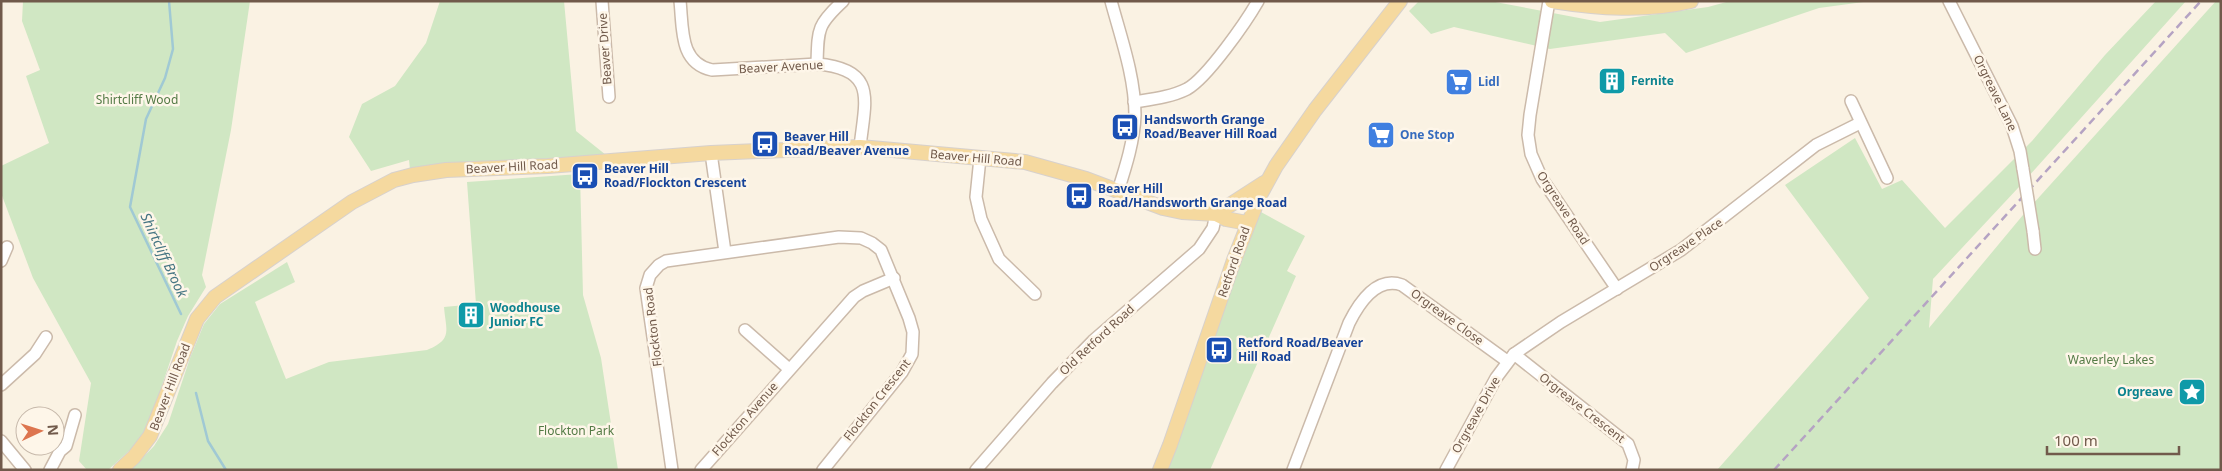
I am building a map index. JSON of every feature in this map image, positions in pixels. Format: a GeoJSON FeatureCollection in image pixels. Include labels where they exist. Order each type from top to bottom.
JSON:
{"type":"FeatureCollection","features":[{"type":"Feature","properties":{"kind":"main road","name":"Retford Road"},"geometry":{"type":"LineString","coordinates":[[1160,470],[1252,210],[1267,181],[1315,110],[1400,1]]}},
{"type":"Feature","properties":{"kind":"main road"},"geometry":{"type":"LineString","coordinates":[[1550,1],[1659,7],[1692,1]]}},
{"type":"Feature","properties":{"kind":"main road","name":"Beaver Hill Road"},"geometry":{"type":"LineString","coordinates":[[120,470],[134,457],[150,436],[198,319],[215,297],[329,217],[375,188],[394,180],[431,172],[712,153],[860,148],[980,158],[1044,166],[1163,208],[1182,212],[1252,210]]}},
{"type":"Feature","properties":{"kind":"main road"},"geometry":{"type":"LineString","coordinates":[[1220,212],[1267,181]]}},
{"type":"Feature","properties":{"kind":"main road","name":"Beaver Hill Road"},"geometry":{"type":"LineString","coordinates":[[1220,212],[1226,219],[1247,224]]}},
{"type":"Feature","properties":{"kind":"street","name":"Beaver Drive"},"geometry":{"type":"LineString","coordinates":[[602,1],[609,97]]}},
{"type":"Feature","properties":{"kind":"street","name":"Beaver Avenue"},"geometry":{"type":"LineString","coordinates":[[680,1],[686,50],[696,64],[704,68],[712,70],[816,64],[835,66],[850,71],[863,86],[864,101],[860,148]]}},
{"type":"Feature","properties":{"kind":"street"},"geometry":{"type":"LineString","coordinates":[[816,64],[820,28],[824,20],[843,1]]}},
{"type":"Feature","properties":{"kind":"street"},"geometry":{"type":"LineString","coordinates":[[1111,1],[1126,58],[1134,102],[1132,138],[1118,191]]}},
{"type":"Feature","properties":{"kind":"street"},"geometry":{"type":"LineString","coordinates":[[1134,102],[1170,96],[1193,84],[1220,55],[1258,1]]}},
{"type":"Feature","properties":{"kind":"street","name":"Orgreave Road"},"geometry":{"type":"LineString","coordinates":[[1550,1],[1530,116],[1528,135],[1531,154],[1542,179],[1616,289]]}},
{"type":"Feature","properties":{"kind":"street","name":"Orgreave Lane"},"geometry":{"type":"LineString","coordinates":[[1949,1],[2012,126],[2020,151],[2035,248]]}},
{"type":"Feature","properties":{"kind":"street"},"geometry":{"type":"LineString","coordinates":[[1851,101],[1887,178]]}},
{"type":"Feature","properties":{"kind":"street","name":"Orgreave Place"},"geometry":{"type":"LineString","coordinates":[[1510,358],[1561,322],[1681,250],[1816,145],[1860,123]]}},
{"type":"Feature","properties":{"kind":"street"},"geometry":{"type":"LineString","coordinates":[[712,153],[725,252]]}},
{"type":"Feature","properties":{"kind":"street"},"geometry":{"type":"LineString","coordinates":[[980,158],[976,197],[981,219],[999,259],[1035,294]]}},
{"type":"Feature","properties":{"kind":"street","name":"Old Retford Road"},"geometry":{"type":"LineString","coordinates":[[976,470],[1052,383],[1094,340],[1198,249],[1213,228],[1220,212]]}},
{"type":"Feature","properties":{"kind":"street","name":"Flockton Crescent"},"geometry":{"type":"LineString","coordinates":[[725,252],[839,237],[861,238],[881,250],[894,278],[911,325],[914,343],[912,354],[902,372],[823,470]]}},
{"type":"Feature","properties":{"kind":"street"},"geometry":{"type":"LineString","coordinates":[[1,261],[8,247]]}},
{"type":"Feature","properties":{"kind":"street","name":"Flockton Road"},"geometry":{"type":"LineString","coordinates":[[672,470],[646,288],[647,281],[654,269],[666,261],[725,252]]}},
{"type":"Feature","properties":{"kind":"street","name":"Flockton Avenue"},"geometry":{"type":"LineString","coordinates":[[701,470],[854,297],[863,290],[894,278]]}},
{"type":"Feature","properties":{"kind":"street","name":"Orgreave Close"},"geometry":{"type":"LineString","coordinates":[[1293,470],[1356,308],[1381,285],[1394,282],[1402,284],[1510,358]]}},
{"type":"Feature","properties":{"kind":"street"},"geometry":{"type":"LineString","coordinates":[[745,330],[789,369]]}},
{"type":"Feature","properties":{"kind":"street"},"geometry":{"type":"LineString","coordinates":[[1,385],[31,350],[46,337]]}},
{"type":"Feature","properties":{"kind":"street","name":"Orgreave Drive"},"geometry":{"type":"LineString","coordinates":[[1447,469],[1510,358]]}},
{"type":"Feature","properties":{"kind":"street","name":"Orgreave Crescent"},"geometry":{"type":"LineString","coordinates":[[1510,358],[1628,444],[1634,460],[1632,470]]}},
{"type":"Feature","properties":{"kind":"street"},"geometry":{"type":"LineString","coordinates":[[50,470],[60,450],[66,446],[74,415]]}},
{"type":"Feature","properties":{"kind":"street"},"geometry":{"type":"LineString","coordinates":[[1,441],[25,470]]}},
{"type":"Feature","properties":{"kind":"green space","name":"Shirtcliff Wood"},"geometry":{"type":"Polygon","coordinates":[[[23,1],[250,1],[231,130],[202,275],[206,287],[188,316],[177,341],[149,424],[141,440],[108,470],[87,470],[79,461],[91,383],[33,278],[1,193],[1,166],[49,143],[26,76],[40,70],[22,21],[23,1]]]}},
{"type":"Feature","properties":{"kind":"green space"},"geometry":{"type":"Polygon","coordinates":[[[440,1],[564,1],[576,131],[606,155],[410,170],[409,160],[371,171],[349,137],[362,104],[395,86],[426,43],[440,1]]]}},
{"type":"Feature","properties":{"kind":"green space"},"geometry":{"type":"Polygon","coordinates":[[[1419,1],[1490,1],[1600,22],[1708,7],[1730,1],[1871,1],[1819,8],[1686,53],[1665,33],[1550,49],[1454,27],[1431,34],[1409,11],[1419,1]]]}},
{"type":"Feature","properties":{"kind":"green space","name":"Waverley Lakes"},"geometry":{"type":"Polygon","coordinates":[[[2156,1],[2186,1],[2018,188],[1933,279],[1929,328],[2023,215],[2216,1],[2221,1],[2221,470],[1717,470],[1869,298],[1785,185],[1855,138],[1882,189],[1902,180],[1945,228],[2032,141],[2105,55],[2156,1]]]}},
{"type":"Feature","properties":{"kind":"green space","name":"Flockton Park"},"geometry":{"type":"Polygon","coordinates":[[[580,174],[583,295],[601,358],[618,470],[131,470],[154,446],[168,424],[190,358],[204,324],[220,304],[287,262],[295,282],[255,302],[286,379],[329,362],[427,350],[441,342],[446,333],[444,307],[476,304],[467,182],[580,174]]]}},
{"type":"Feature","properties":{"kind":"green space"},"geometry":{"type":"Polygon","coordinates":[[[1259,211],[1305,236],[1287,271],[1296,276],[1210,470],[1168,470],[1259,211]]]}},
{"type":"Feature","properties":{"kind":"waterway","name":"Shirtcliff Brook"},"geometry":{"type":"LineString","coordinates":[[169,1],[173,49],[165,78],[146,119],[130,207],[181,314]]}},
{"type":"Feature","properties":{"kind":"waterway","name":"Shirtcliff Brook"},"geometry":{"type":"LineString","coordinates":[[196,393],[208,441],[226,470]]}},
{"type":"Feature","properties":{"kind":"railway"},"geometry":{"type":"LineString","coordinates":[[1774,470],[2201,1]]}},
{"type":"Feature","properties":{"kind":"place","name":"Fernite"},"geometry":{"type":"Point","coordinates":[1612,81]}},
{"type":"Feature","properties":{"kind":"place","name":"Lidl"},"geometry":{"type":"Point","coordinates":[1459,82]}},
{"type":"Feature","properties":{"kind":"place","name":"Handsworth Grange Road/Beaver Hill Road"},"geometry":{"type":"Point","coordinates":[1125,127]}},
{"type":"Feature","properties":{"kind":"place","name":"One Stop"},"geometry":{"type":"Point","coordinates":[1381,135]}},
{"type":"Feature","properties":{"kind":"place","name":"Beaver Hill Road/Beaver Avenue"},"geometry":{"type":"Point","coordinates":[765,144]}},
{"type":"Feature","properties":{"kind":"place","name":"Beaver Hill Road/Flockton Crescent"},"geometry":{"type":"Point","coordinates":[585,176]}},
{"type":"Feature","properties":{"kind":"place","name":"Beaver Hill Road/Handsworth Grange Road"},"geometry":{"type":"Point","coordinates":[1079,196]}},
{"type":"Feature","properties":{"kind":"place","name":"Woodhouse Junior FC"},"geometry":{"type":"Point","coordinates":[471,315]}},
{"type":"Feature","properties":{"kind":"place","name":"Retford Road/Beaver Hill Road"},"geometry":{"type":"Point","coordinates":[1219,350]}},
{"type":"Feature","properties":{"kind":"place","name":"Orgreave"},"geometry":{"type":"Point","coordinates":[2192,392]}}]}
